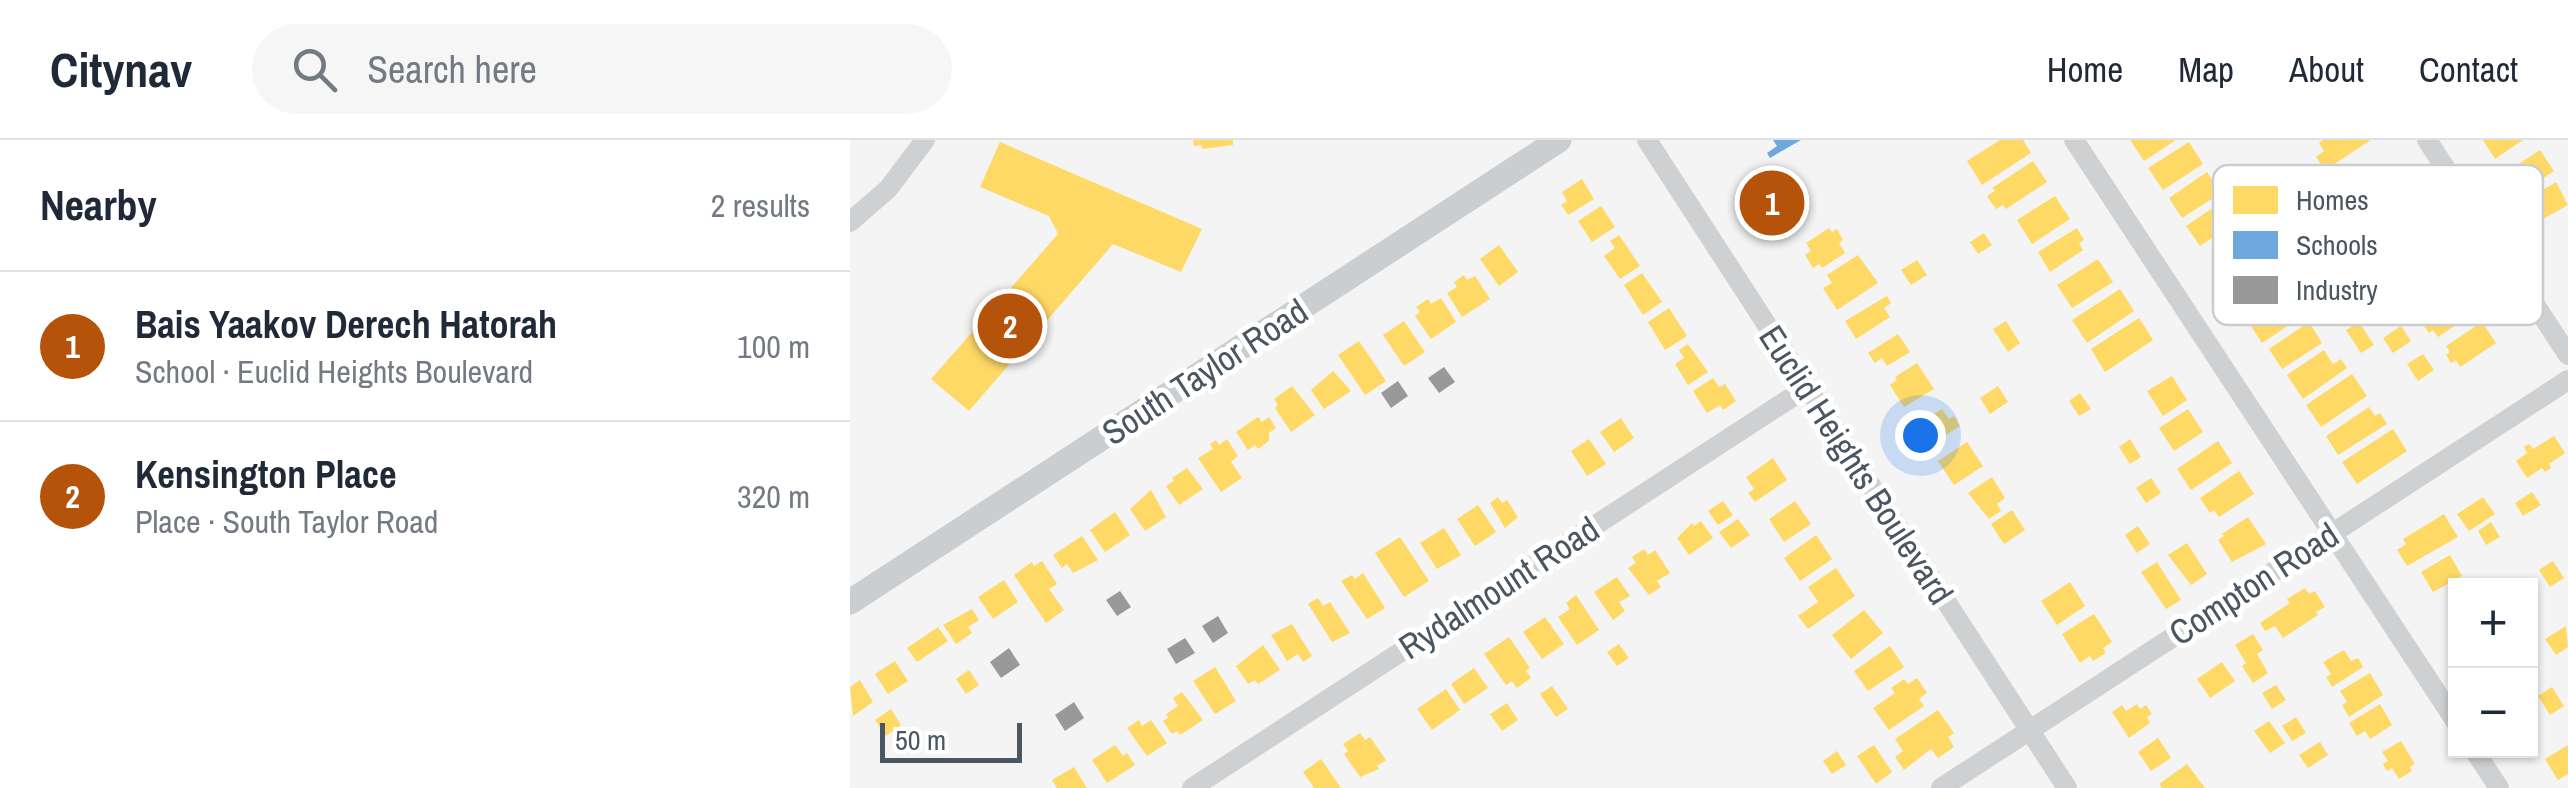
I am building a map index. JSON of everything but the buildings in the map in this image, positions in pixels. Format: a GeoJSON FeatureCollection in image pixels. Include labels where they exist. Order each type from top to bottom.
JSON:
{"type":"FeatureCollection","features":[{"type":"Feature","properties":{"kind":"main road","name":"South Taylor Road"},"geometry":{"type":"LineString","coordinates":[[850,602],[1559,140]]}},
{"type":"Feature","properties":{"kind":"street"},"geometry":{"type":"LineString","coordinates":[[850,222],[888,189],[925,140]]}},
{"type":"Feature","properties":{"kind":"street","name":"Euclid Heights Boulevard"},"geometry":{"type":"LineString","coordinates":[[1647,140],[2066,788]]}},
{"type":"Feature","properties":{"kind":"street"},"geometry":{"type":"LineString","coordinates":[[2074,140],[2448,710]]}},
{"type":"Feature","properties":{"kind":"street"},"geometry":{"type":"LineString","coordinates":[[2427,140],[2443,165]]}},
{"type":"Feature","properties":{"kind":"street"},"geometry":{"type":"LineString","coordinates":[[2543,317],[2568,355]]}},
{"type":"Feature","properties":{"kind":"street","name":"Compton Road"},"geometry":{"type":"LineString","coordinates":[[1941,788],[2568,380]]}},
{"type":"Feature","properties":{"kind":"street","name":"Rydalmount Road"},"geometry":{"type":"LineString","coordinates":[[1192,788],[1806,388]]}},
{"type":"Feature","properties":{"kind":"street"},"geometry":{"type":"LineString","coordinates":[[2479,758],[2499,788]]}},
{"type":"Feature","properties":{"kind":"place","name":"Bais Yaakov Derech Hatorah"},"geometry":{"type":"Point","coordinates":[1772,203]}},
{"type":"Feature","properties":{"kind":"place","name":"Kensington Place"},"geometry":{"type":"Point","coordinates":[1010,326]}}]}
